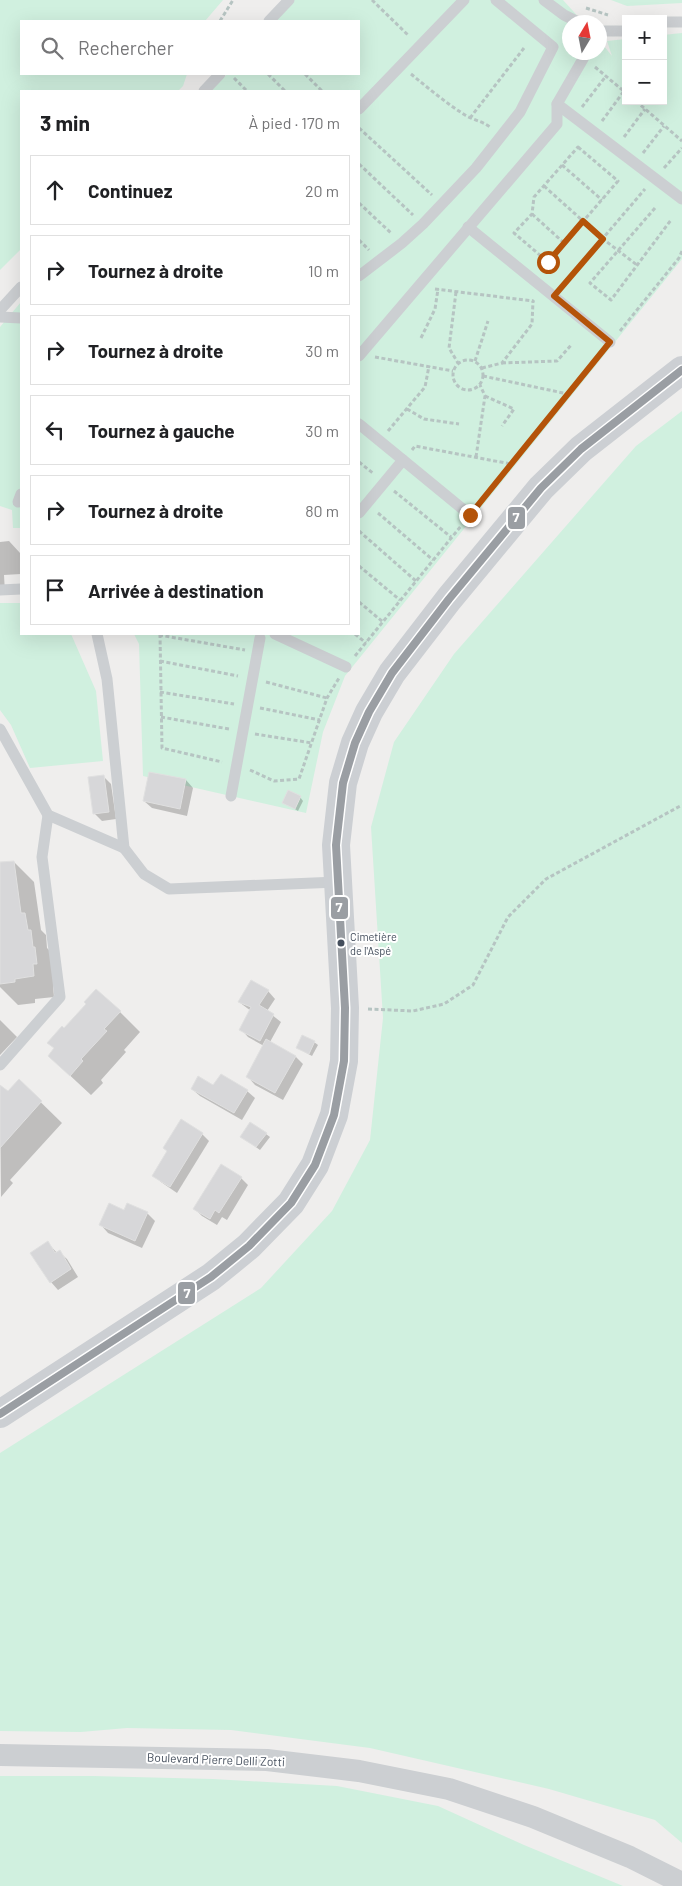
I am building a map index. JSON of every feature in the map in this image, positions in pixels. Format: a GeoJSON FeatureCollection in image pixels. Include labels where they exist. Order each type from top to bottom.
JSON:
{"type":"FeatureCollection","features":[{"type":"Feature","properties":{"kind":"main road"},"geometry":{"type":"LineString","coordinates":[[0,1414],[211,1277],[249,1246],[291,1203],[315,1165],[334,1115],[344,1061],[345,1008],[336,845],[343,783],[355,743],[392,673],[449,599],[542,488],[581,449],[682,370]]}},
{"type":"Feature","properties":{"kind":"street","name":"Boulevard Pierre Delli Zotti"},"geometry":{"type":"LineString","coordinates":[[0,1755],[266,1760],[359,1771],[448,1789],[533,1817],[630,1858],[682,1883]]}},
{"type":"Feature","properties":{"kind":"lane"},"geometry":{"type":"LineString","coordinates":[[270,20],[289,0]]}},
{"type":"Feature","properties":{"kind":"lane"},"geometry":{"type":"LineString","coordinates":[[360,108],[464,0]]}},
{"type":"Feature","properties":{"kind":"lane"},"geometry":{"type":"LineString","coordinates":[[360,275],[423,224],[476,168],[520,112],[553,47],[496,0]]}},
{"type":"Feature","properties":{"kind":"lane"},"geometry":{"type":"LineString","coordinates":[[544,0],[563,15]]}},
{"type":"Feature","properties":{"kind":"lane"},"geometry":{"type":"LineString","coordinates":[[667,22],[682,22]]}},
{"type":"Feature","properties":{"kind":"lane"},"geometry":{"type":"LineString","coordinates":[[607,31],[622,32]]}},
{"type":"Feature","properties":{"kind":"lane"},"geometry":{"type":"LineString","coordinates":[[360,354],[557,124],[557,104],[583,60]]}},
{"type":"Feature","properties":{"kind":"lane"},"geometry":{"type":"LineString","coordinates":[[205,90],[219,75]]}},
{"type":"Feature","properties":{"kind":"lane"},"geometry":{"type":"LineString","coordinates":[[557,104],[682,199]]}},
{"type":"Feature","properties":{"kind":"lane"},"geometry":{"type":"LineString","coordinates":[[468,227],[610,342]]}},
{"type":"Feature","properties":{"kind":"lane"},"geometry":{"type":"LineString","coordinates":[[0,310],[20,288]]}},
{"type":"Feature","properties":{"kind":"lane"},"geometry":{"type":"LineString","coordinates":[[0,317],[20,318]]}},
{"type":"Feature","properties":{"kind":"lane"},"geometry":{"type":"LineString","coordinates":[[360,425],[470,515]]}},
{"type":"Feature","properties":{"kind":"lane"},"geometry":{"type":"LineString","coordinates":[[360,512],[403,460]]}},
{"type":"Feature","properties":{"kind":"lane"},"geometry":{"type":"LineString","coordinates":[[0,590],[20,588]]}},
{"type":"Feature","properties":{"kind":"lane"},"geometry":{"type":"LineString","coordinates":[[97,635],[107,679],[124,848]]}},
{"type":"Feature","properties":{"kind":"lane"},"geometry":{"type":"LineString","coordinates":[[231,796],[257,652],[262,635]]}},
{"type":"Feature","properties":{"kind":"lane"},"geometry":{"type":"LineString","coordinates":[[277,635],[346,667]]}},
{"type":"Feature","properties":{"kind":"lane"},"geometry":{"type":"LineString","coordinates":[[0,729],[48,815],[42,857],[60,997],[0,1064]]}},
{"type":"Feature","properties":{"kind":"lane"},"geometry":{"type":"LineString","coordinates":[[48,815],[124,848],[144,874],[169,889],[337,882]]}},
{"type":"Feature","properties":{"kind":"path"},"geometry":{"type":"LineString","coordinates":[[221,20],[233,0]]}},
{"type":"Feature","properties":{"kind":"path"},"geometry":{"type":"LineString","coordinates":[[372,0],[420,46]]}},
{"type":"Feature","properties":{"kind":"path"},"geometry":{"type":"LineString","coordinates":[[583,7],[617,18]]}},
{"type":"Feature","properties":{"kind":"path"},"geometry":{"type":"LineString","coordinates":[[470,118],[524,48]]}},
{"type":"Feature","properties":{"kind":"path"},"geometry":{"type":"LineString","coordinates":[[591,60],[622,89]]}},
{"type":"Feature","properties":{"kind":"path"},"geometry":{"type":"LineString","coordinates":[[400,66],[450,106],[470,118],[482,121],[502,135]]}},
{"type":"Feature","properties":{"kind":"path"},"geometry":{"type":"LineString","coordinates":[[231,75],[246,90]]}},
{"type":"Feature","properties":{"kind":"path"},"geometry":{"type":"LineString","coordinates":[[269,75],[284,90]]}},
{"type":"Feature","properties":{"kind":"path"},"geometry":{"type":"LineString","coordinates":[[306,75],[321,90]]}},
{"type":"Feature","properties":{"kind":"path"},"geometry":{"type":"LineString","coordinates":[[574,117],[606,76]]}},
{"type":"Feature","properties":{"kind":"path"},"geometry":{"type":"LineString","coordinates":[[594,132],[622,96]]}},
{"type":"Feature","properties":{"kind":"path"},"geometry":{"type":"LineString","coordinates":[[640,105],[682,141]]}},
{"type":"Feature","properties":{"kind":"path"},"geometry":{"type":"LineString","coordinates":[[615,148],[645,109]]}},
{"type":"Feature","properties":{"kind":"path"},"geometry":{"type":"LineString","coordinates":[[636,164],[664,126]]}},
{"type":"Feature","properties":{"kind":"path"},"geometry":{"type":"LineString","coordinates":[[360,129],[442,204]]}},
{"type":"Feature","properties":{"kind":"path"},"geometry":{"type":"LineString","coordinates":[[578,147],[618,181],[548,262],[514,233],[532,214],[534,197],[544,186],[578,147]]}},
{"type":"Feature","properties":{"kind":"path"},"geometry":{"type":"LineString","coordinates":[[554,296],[682,148]]}},
{"type":"Feature","properties":{"kind":"path"},"geometry":{"type":"LineString","coordinates":[[360,165],[423,224]]}},
{"type":"Feature","properties":{"kind":"path"},"geometry":{"type":"LineString","coordinates":[[562,165],[602,200]]}},
{"type":"Feature","properties":{"kind":"path"},"geometry":{"type":"LineString","coordinates":[[544,186],[603,239],[637,265]]}},
{"type":"Feature","properties":{"kind":"path"},"geometry":{"type":"LineString","coordinates":[[360,204],[402,243]]}},
{"type":"Feature","properties":{"kind":"path"},"geometry":{"type":"LineString","coordinates":[[655,208],[590,283],[611,300],[671,220]]}},
{"type":"Feature","properties":{"kind":"path"},"geometry":{"type":"LineString","coordinates":[[532,214],[564,243]]}},
{"type":"Feature","properties":{"kind":"path"},"geometry":{"type":"LineString","coordinates":[[257,652],[160,635],[162,748],[237,765],[274,781],[299,779],[327,698],[346,667],[679,258],[682,251]]}},
{"type":"Feature","properties":{"kind":"path"},"geometry":{"type":"LineString","coordinates":[[420,284],[438,290],[533,301]]}},
{"type":"Feature","properties":{"kind":"path"},"geometry":{"type":"LineString","coordinates":[[502,363],[532,324],[533,301],[544,288]]}},
{"type":"Feature","properties":{"kind":"path"},"geometry":{"type":"LineString","coordinates":[[421,338],[435,309],[438,290]]}},
{"type":"Feature","properties":{"kind":"path"},"geometry":{"type":"LineString","coordinates":[[456,292],[449,348],[458,363]]}},
{"type":"Feature","properties":{"kind":"path"},"geometry":{"type":"LineString","coordinates":[[475,361],[488,321]]}},
{"type":"Feature","properties":{"kind":"path"},"geometry":{"type":"LineString","coordinates":[[482,368],[502,363],[557,361],[572,344]]}},
{"type":"Feature","properties":{"kind":"path"},"geometry":{"type":"LineString","coordinates":[[360,355],[454,371]]}},
{"type":"Feature","properties":{"kind":"path"},"geometry":{"type":"LineString","coordinates":[[466,360],[475,361],[482,368],[483,376],[480,385],[473,389],[465,390],[458,386],[454,379],[454,371],[458,363],[466,360]]}},
{"type":"Feature","properties":{"kind":"path"},"geometry":{"type":"LineString","coordinates":[[379,441],[424,388],[430,366]]}},
{"type":"Feature","properties":{"kind":"path"},"geometry":{"type":"LineString","coordinates":[[483,376],[568,394]]}},
{"type":"Feature","properties":{"kind":"path"},"geometry":{"type":"LineString","coordinates":[[476,458],[485,396],[480,385]]}},
{"type":"Feature","properties":{"kind":"path"},"geometry":{"type":"LineString","coordinates":[[485,396],[514,409],[502,426]]}},
{"type":"Feature","properties":{"kind":"path"},"geometry":{"type":"LineString","coordinates":[[406,409],[424,419],[459,424]]}},
{"type":"Feature","properties":{"kind":"path"},"geometry":{"type":"LineString","coordinates":[[403,460],[415,446],[511,464]]}},
{"type":"Feature","properties":{"kind":"path"},"geometry":{"type":"LineString","coordinates":[[360,463],[452,538]]}},
{"type":"Feature","properties":{"kind":"path"},"geometry":{"type":"LineString","coordinates":[[367,503],[433,560]]}},
{"type":"Feature","properties":{"kind":"path"},"geometry":{"type":"LineString","coordinates":[[360,532],[416,580]]}},
{"type":"Feature","properties":{"kind":"path"},"geometry":{"type":"LineString","coordinates":[[360,567],[400,600]]}},
{"type":"Feature","properties":{"kind":"path"},"geometry":{"type":"LineString","coordinates":[[360,603],[383,622]]}},
{"type":"Feature","properties":{"kind":"path"},"geometry":{"type":"LineString","coordinates":[[356,635],[366,643]]}},
{"type":"Feature","properties":{"kind":"path"},"geometry":{"type":"LineString","coordinates":[[360,1008],[413,1011],[444,1004],[473,985],[508,917],[546,879],[682,805]]}},
{"type":"Feature","properties":{"kind":"green space"},"geometry":{"type":"Polygon","coordinates":[[[0,0],[223,0],[206,20],[20,20],[20,75],[187,75],[183,86],[179,90],[20,90],[20,250],[0,270],[0,0]]]}},
{"type":"Feature","properties":{"kind":"green space"},"geometry":{"type":"Polygon","coordinates":[[[293,0],[563,0],[577,15],[562,15],[562,60],[607,60],[607,50],[612,56],[607,41],[622,39],[622,105],[667,105],[667,35],[682,33],[682,259],[345,676],[323,732],[306,813],[143,776],[139,644],[134,635],[360,635],[360,90],[212,90],[226,75],[360,75],[360,20],[275,20],[293,0]]]}},
{"type":"Feature","properties":{"kind":"green space"},"geometry":{"type":"Polygon","coordinates":[[[611,0],[682,0],[682,3],[627,6],[611,0]]]}},
{"type":"Feature","properties":{"kind":"green space"},"geometry":{"type":"Polygon","coordinates":[[[20,303],[20,528],[13,528],[12,510],[0,506],[0,327],[20,303]]]}},
{"type":"Feature","properties":{"kind":"green space"},"geometry":{"type":"Polygon","coordinates":[[[682,411],[682,1843],[655,1820],[549,1789],[370,1748],[231,1730],[127,1728],[81,1732],[0,1731],[0,1453],[261,1288],[332,1211],[370,1140],[383,1018],[371,827],[394,742],[454,654],[636,446],[682,411]]]}},
{"type":"Feature","properties":{"kind":"green space"},"geometry":{"type":"Polygon","coordinates":[[[0,603],[20,603],[20,635],[71,635],[96,691],[103,761],[30,768],[11,725],[0,710],[0,603]]]}},
{"type":"Feature","properties":{"kind":"green space"},"geometry":{"type":"Polygon","coordinates":[[[0,1776],[213,1779],[337,1786],[438,1806],[524,1845],[623,1886],[0,1886],[0,1776]]]}},
{"type":"Feature","properties":{"kind":"building"},"geometry":{"type":"Polygon","coordinates":[[[149,772],[186,779],[180,809],[143,801],[149,772]]]}},
{"type":"Feature","properties":{"kind":"building"},"geometry":{"type":"Polygon","coordinates":[[[104,775],[109,812],[93,814],[88,777],[104,775]]]}},
{"type":"Feature","properties":{"kind":"building"},"geometry":{"type":"Polygon","coordinates":[[[288,790],[301,796],[295,809],[282,803],[288,790]]]}},
{"type":"Feature","properties":{"kind":"building"},"geometry":{"type":"Polygon","coordinates":[[[14,861],[21,913],[25,913],[28,930],[31,930],[37,964],[33,964],[34,976],[0,984],[0,862],[14,861]]]}},
{"type":"Feature","properties":{"kind":"building"},"geometry":{"type":"Polygon","coordinates":[[[251,980],[269,990],[259,1005],[274,1014],[260,1041],[239,1030],[251,1007],[238,1002],[251,980]]]}},
{"type":"Feature","properties":{"kind":"building"},"geometry":{"type":"Polygon","coordinates":[[[96,989],[121,1011],[104,1029],[107,1031],[81,1059],[83,1061],[70,1076],[48,1056],[54,1048],[47,1043],[86,1004],[84,1002],[96,989]]]}},
{"type":"Feature","properties":{"kind":"building"},"geometry":{"type":"Polygon","coordinates":[[[302,1035],[315,1041],[309,1054],[296,1048],[302,1035]]]}},
{"type":"Feature","properties":{"kind":"building"},"geometry":{"type":"Polygon","coordinates":[[[266,1039],[296,1056],[275,1093],[246,1077],[266,1039]]]}},
{"type":"Feature","properties":{"kind":"building"},"geometry":{"type":"Polygon","coordinates":[[[221,1074],[248,1090],[234,1113],[191,1089],[198,1076],[213,1085],[221,1074]]]}},
{"type":"Feature","properties":{"kind":"building"},"geometry":{"type":"Polygon","coordinates":[[[19,1079],[42,1101],[0,1148],[0,1085],[8,1091],[19,1079]]]}},
{"type":"Feature","properties":{"kind":"building"},"geometry":{"type":"Polygon","coordinates":[[[181,1119],[203,1133],[170,1187],[152,1176],[167,1151],[163,1148],[181,1119]]]}},
{"type":"Feature","properties":{"kind":"building"},"geometry":{"type":"Polygon","coordinates":[[[250,1122],[267,1133],[256,1147],[240,1137],[250,1122]]]}},
{"type":"Feature","properties":{"kind":"building"},"geometry":{"type":"Polygon","coordinates":[[[221,1164],[242,1177],[219,1213],[215,1210],[210,1219],[193,1209],[221,1164]]]}},
{"type":"Feature","properties":{"kind":"building"},"geometry":{"type":"Polygon","coordinates":[[[109,1203],[124,1210],[127,1203],[148,1212],[135,1241],[99,1225],[109,1203]]]}},
{"type":"Feature","properties":{"kind":"building"},"geometry":{"type":"Polygon","coordinates":[[[48,1241],[55,1253],[60,1250],[71,1269],[50,1283],[30,1253],[48,1241]]]}},
{"type":"Feature","properties":{"kind":"transit line","name":"7"},"geometry":{"type":"LineString","coordinates":[[0,1414],[211,1277],[249,1246],[291,1203],[315,1165],[334,1115],[344,1061],[345,1008],[336,845],[343,783],[355,743],[369,712],[392,673],[449,599],[541,488],[581,449],[682,370]]}},
{"type":"Feature","properties":{"kind":"place","name":"Cimetière de l'Aspé"},"geometry":{"type":"Point","coordinates":[341,943]}},
{"type":"Feature","properties":{"kind":"route"},"geometry":{"type":"LineString","coordinates":[[470,515],[610,342],[554,296],[603,239],[583,221],[548,262]]}}]}
